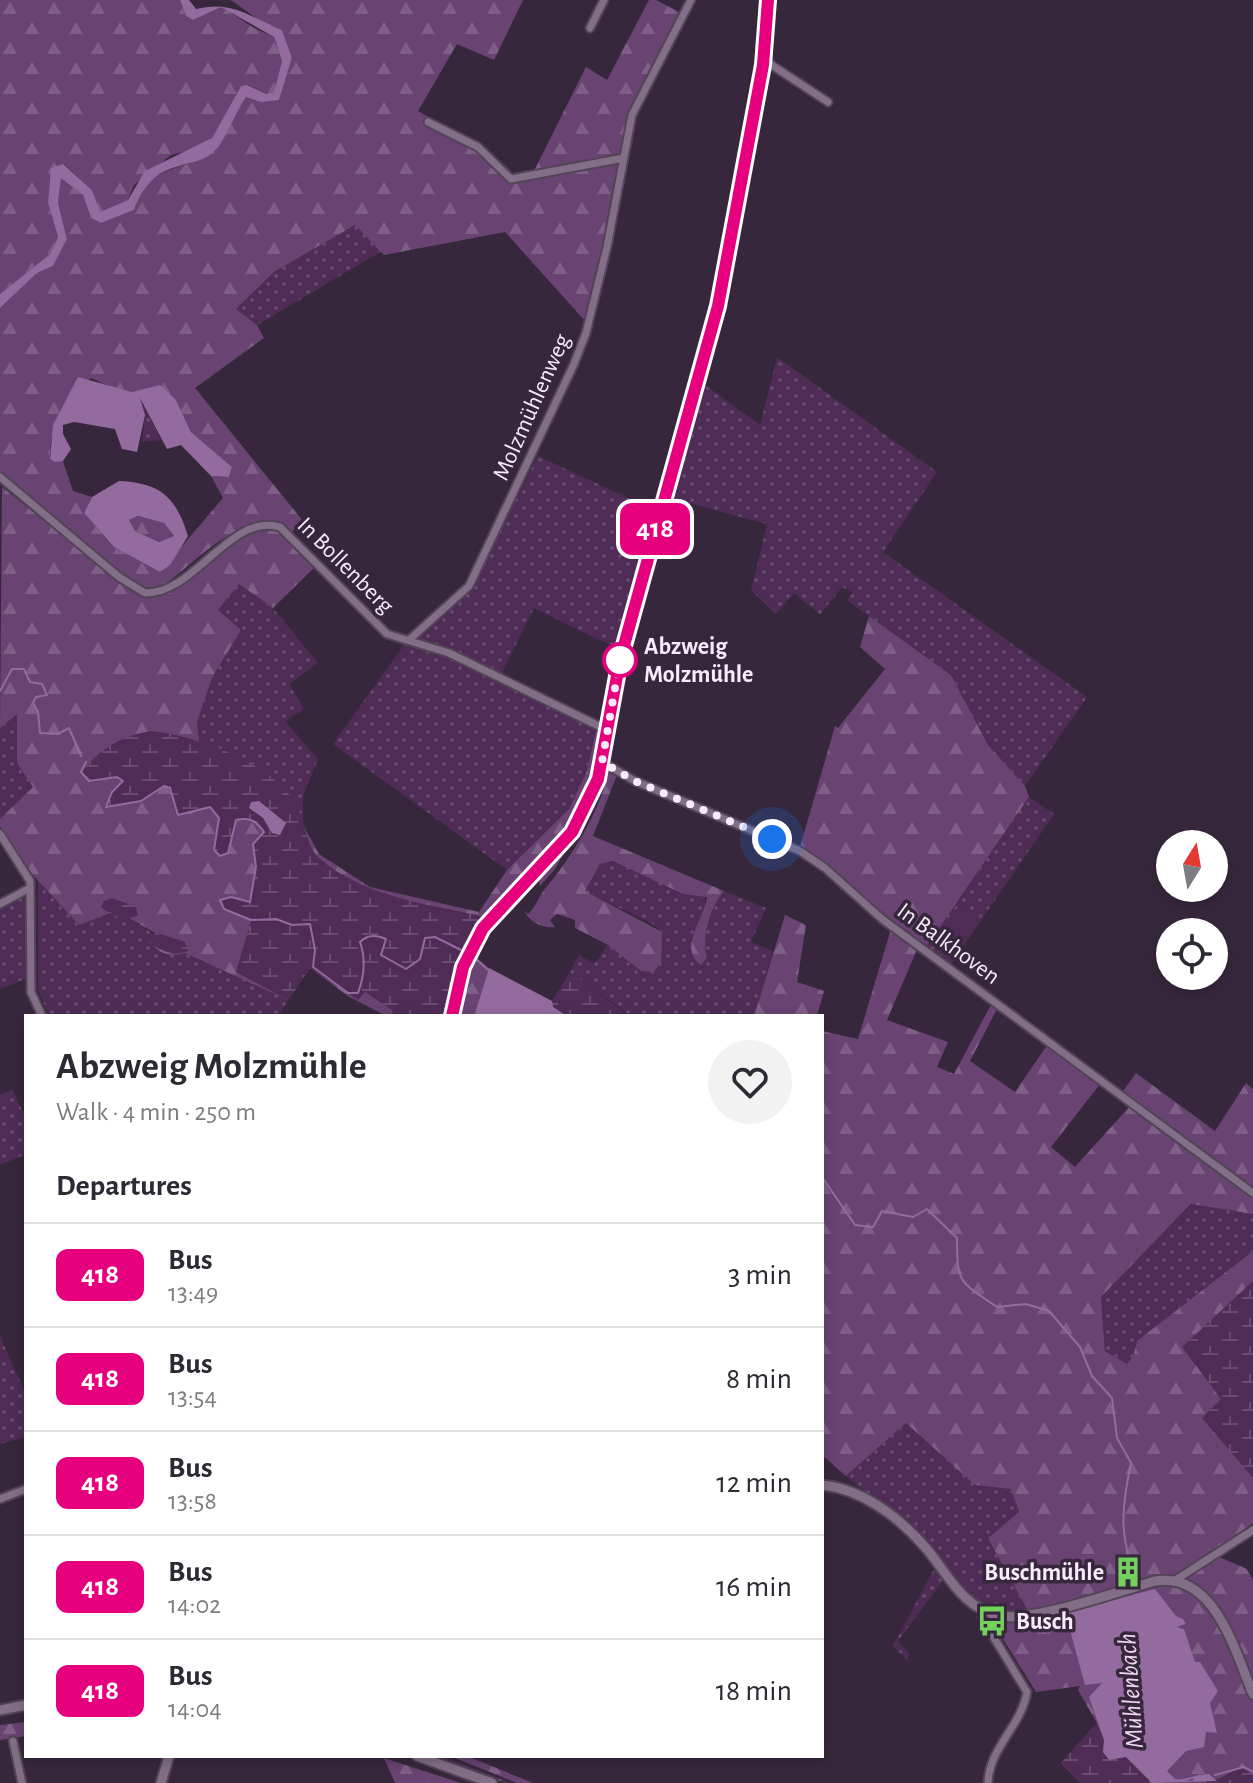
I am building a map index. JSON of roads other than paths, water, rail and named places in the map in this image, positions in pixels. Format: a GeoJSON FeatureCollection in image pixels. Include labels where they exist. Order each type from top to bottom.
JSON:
{"type":"FeatureCollection","features":[{"type":"Feature","properties":{"kind":"main road"},"geometry":{"type":"LineString","coordinates":[[452,1014],[460,976],[474,942],[497,909],[572,832],[592,797],[602,762],[620,660],[718,306],[764,60],[768,0]]}},
{"type":"Feature","properties":{"kind":"main road"},"geometry":{"type":"LineString","coordinates":[[824,1485],[855,1492],[876,1505],[926,1547],[959,1593],[984,1611],[1001,1616],[1038,1612],[1155,1581],[1174,1581],[1197,1590],[1211,1606],[1229,1638],[1253,1694]]}},
{"type":"Feature","properties":{"kind":"main road"},"geometry":{"type":"LineString","coordinates":[[0,1710],[24,1705]]}},
{"type":"Feature","properties":{"kind":"main road"},"geometry":{"type":"LineString","coordinates":[[161,1783],[168,1758]]}},
{"type":"Feature","properties":{"kind":"main road"},"geometry":{"type":"LineString","coordinates":[[423,1758],[492,1783]]}},
{"type":"Feature","properties":{"kind":"street"},"geometry":{"type":"LineString","coordinates":[[590,28],[604,0]]}},
{"type":"Feature","properties":{"kind":"street","name":"Molzmühlenweg"},"geometry":{"type":"LineString","coordinates":[[409,640],[474,579],[574,364],[586,333],[632,115],[691,0]]}},
{"type":"Feature","properties":{"kind":"street"},"geometry":{"type":"LineString","coordinates":[[764,60],[828,102]]}},
{"type":"Feature","properties":{"kind":"street"},"geometry":{"type":"LineString","coordinates":[[428,122],[478,147],[511,179],[624,158]]}},
{"type":"Feature","properties":{"kind":"street","name":"In Bollenberg"},"geometry":{"type":"LineString","coordinates":[[0,477],[119,577],[145,593],[161,591],[185,578],[249,529],[268,524],[280,527],[387,634],[449,653],[607,730]]}},
{"type":"Feature","properties":{"kind":"street","name":"In Balkhoven"},"geometry":{"type":"LineString","coordinates":[[602,762],[635,781],[800,851],[825,868],[882,919],[1253,1193]]}},
{"type":"Feature","properties":{"kind":"street"},"geometry":{"type":"LineString","coordinates":[[0,834],[27,874],[30,888],[31,992],[41,1014]]}},
{"type":"Feature","properties":{"kind":"street"},"geometry":{"type":"LineString","coordinates":[[0,904],[30,888]]}},
{"type":"Feature","properties":{"kind":"street"},"geometry":{"type":"LineString","coordinates":[[0,1499],[24,1490]]}},
{"type":"Feature","properties":{"kind":"street"},"geometry":{"type":"LineString","coordinates":[[1174,1581],[1253,1530]]}},
{"type":"Feature","properties":{"kind":"street"},"geometry":{"type":"LineString","coordinates":[[984,1611],[982,1618],[1027,1692],[1024,1705],[1002,1740],[988,1783]]}},
{"type":"Feature","properties":{"kind":"street"},"geometry":{"type":"LineString","coordinates":[[993,1634],[1001,1616]]}},
{"type":"Feature","properties":{"kind":"street"},"geometry":{"type":"LineString","coordinates":[[13,1741],[22,1783]]}},
{"type":"Feature","properties":{"kind":"water"},"geometry":{"type":"Polygon","coordinates":[[[180,0],[189,0],[196,9],[221,7],[193,20],[186,16],[180,0]]]}},
{"type":"Feature","properties":{"kind":"water"},"geometry":{"type":"Polygon","coordinates":[[[221,7],[249,15],[282,30],[292,58],[279,100],[261,102],[246,97],[219,146],[210,155],[165,171],[143,191],[134,210],[101,223],[91,218],[83,195],[61,178],[58,203],[67,239],[53,266],[37,273],[0,308],[0,294],[50,254],[58,237],[48,203],[51,168],[63,164],[92,190],[100,212],[128,200],[145,171],[212,138],[241,86],[247,85],[266,94],[274,92],[282,61],[274,37],[221,7]]]}},
{"type":"Feature","properties":{"kind":"water"},"geometry":{"type":"Polygon","coordinates":[[[78,377],[132,392],[160,385],[176,400],[191,432],[232,467],[229,477],[211,476],[181,445],[167,449],[140,398],[145,415],[137,452],[122,449],[115,429],[74,422],[63,425],[63,434],[71,449],[63,461],[50,459],[53,425],[78,377]]]}},
{"type":"Feature","properties":{"kind":"water"},"geometry":{"type":"Polygon","coordinates":[[[119,481],[156,489],[172,502],[188,536],[170,565],[160,572],[114,547],[84,513],[92,497],[119,481]],[[138,516],[129,520],[135,531],[159,542],[174,536],[164,523],[138,516]]]}},
{"type":"Feature","properties":{"kind":"water"},"geometry":{"type":"Polygon","coordinates":[[[259,801],[286,823],[280,835],[272,833],[263,818],[249,808],[251,802],[259,801]]]}},
{"type":"Feature","properties":{"kind":"water"},"geometry":{"type":"Polygon","coordinates":[[[489,968],[552,1001],[553,1007],[564,1014],[475,1014],[489,968]]]}},
{"type":"Feature","properties":{"kind":"water"},"geometry":{"type":"Polygon","coordinates":[[[1155,1589],[1176,1616],[1183,1619],[1186,1624],[1175,1627],[1184,1629],[1195,1662],[1200,1662],[1218,1691],[1210,1703],[1217,1733],[1206,1732],[1204,1747],[1186,1751],[1167,1771],[1175,1779],[1192,1781],[1198,1775],[1209,1774],[1217,1781],[1152,1783],[1126,1757],[1109,1760],[1103,1752],[1104,1740],[1089,1697],[1102,1683],[1085,1685],[1065,1612],[1155,1589]]]}},
{"type":"Feature","properties":{"kind":"waterway","name":"Mühlenbach"},"geometry":{"type":"LineString","coordinates":[[0,691],[12,669],[24,669],[30,682],[42,684],[47,695],[36,697],[33,703],[38,712],[40,733],[58,734],[69,728],[81,756]]}},
{"type":"Feature","properties":{"kind":"waterway","name":"Mühlenbach"},"geometry":{"type":"LineString","coordinates":[[86,762],[81,772],[89,781],[117,777],[123,781],[112,792],[106,807],[141,801],[164,786],[170,788],[178,815],[210,807],[219,818],[214,850],[220,856],[228,853],[236,820],[246,819],[256,823],[264,832],[253,844],[256,867],[250,902],[231,897],[220,900],[224,909],[251,920],[276,919],[292,925],[310,924],[315,950],[313,967],[348,993],[358,993],[364,961],[360,942],[369,936],[386,939],[381,955],[406,969],[420,959],[425,938],[435,937],[463,951]]}},
{"type":"Feature","properties":{"kind":"waterway","name":"Mühlenbach"},"geometry":{"type":"LineString","coordinates":[[475,958],[488,970]]}},
{"type":"Feature","properties":{"kind":"waterway","name":"Mühlenbach"},"geometry":{"type":"LineString","coordinates":[[824,1180],[855,1225],[873,1227],[882,1211],[913,1217],[927,1209],[957,1238],[958,1265],[968,1286],[997,1307],[1026,1304],[1049,1311],[1080,1347],[1092,1376],[1112,1398],[1117,1438],[1131,1463],[1124,1523],[1127,1551],[1137,1582]]}},
{"type":"Feature","properties":{"kind":"waterway","name":"Mühlenbach"},"geometry":{"type":"LineString","coordinates":[[1215,1775],[1244,1767],[1253,1772]]}},
{"type":"Feature","properties":{"kind":"waterway","name":"Mühlenbach"},"geometry":{"type":"LineString","coordinates":[[1179,1781],[1196,1777]]}},
{"type":"Feature","properties":{"kind":"place","name":"Abzweig Molzmühle"},"geometry":{"type":"Point","coordinates":[620,660]}},
{"type":"Feature","properties":{"kind":"place","name":"Buschmühle"},"geometry":{"type":"Point","coordinates":[1128,1572]}},
{"type":"Feature","properties":{"kind":"place","name":"Busch"},"geometry":{"type":"Point","coordinates":[992,1621]}}]}
